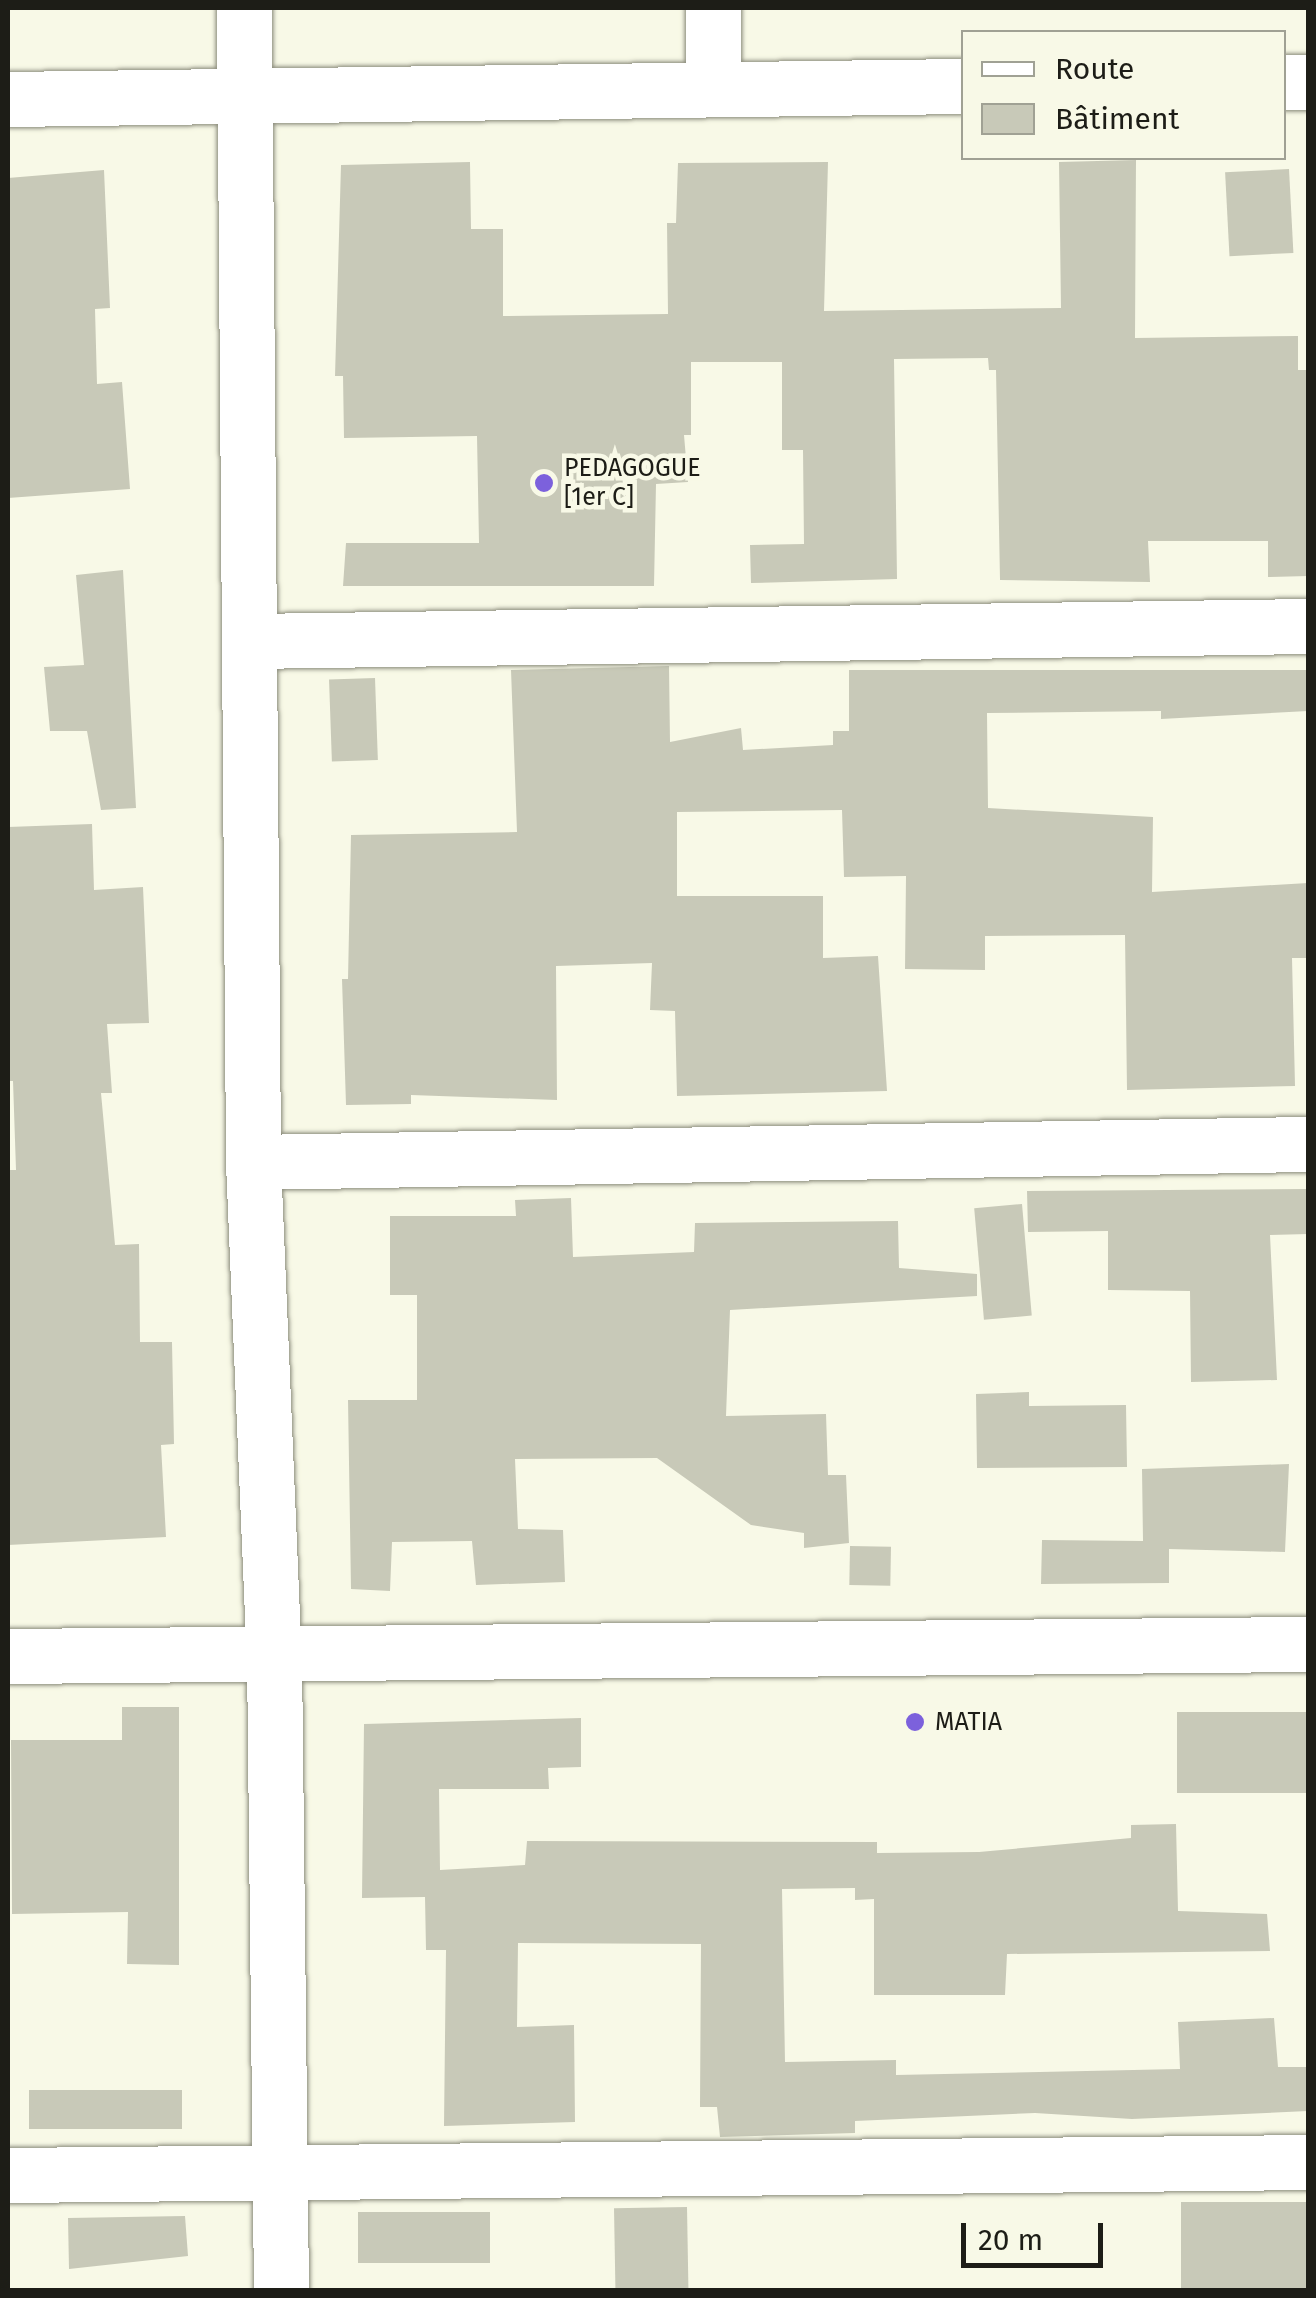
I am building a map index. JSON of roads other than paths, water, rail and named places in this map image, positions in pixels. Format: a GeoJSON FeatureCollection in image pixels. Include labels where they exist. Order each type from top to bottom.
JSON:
{"type":"FeatureCollection","features":[{"type":"Feature","properties":{"kind":"street"},"geometry":{"type":"LineString","coordinates":[[244,8],[253,1162],[274,1654],[284,2172],[281,2290]]}},
{"type":"Feature","properties":{"kind":"street"},"geometry":{"type":"LineString","coordinates":[[712,8],[714,89]]}},
{"type":"Feature","properties":{"kind":"street"},"geometry":{"type":"LineString","coordinates":[[8,99],[961,86]]}},
{"type":"Feature","properties":{"kind":"street"},"geometry":{"type":"LineString","coordinates":[[249,641],[1308,626]]}},
{"type":"Feature","properties":{"kind":"street"},"geometry":{"type":"LineString","coordinates":[[253,1162],[1308,1144]]}},
{"type":"Feature","properties":{"kind":"street"},"geometry":{"type":"LineString","coordinates":[[8,1656],[1308,1644]]}},
{"type":"Feature","properties":{"kind":"street"},"geometry":{"type":"LineString","coordinates":[[8,2176],[1308,2162]]}},
{"type":"Feature","properties":{"kind":"place","name":"PEDAGOGUE [1er C]"},"geometry":{"type":"Point","coordinates":[544,483]}},
{"type":"Feature","properties":{"kind":"place","name":"MATIA"},"geometry":{"type":"Point","coordinates":[915,1722]}}]}
